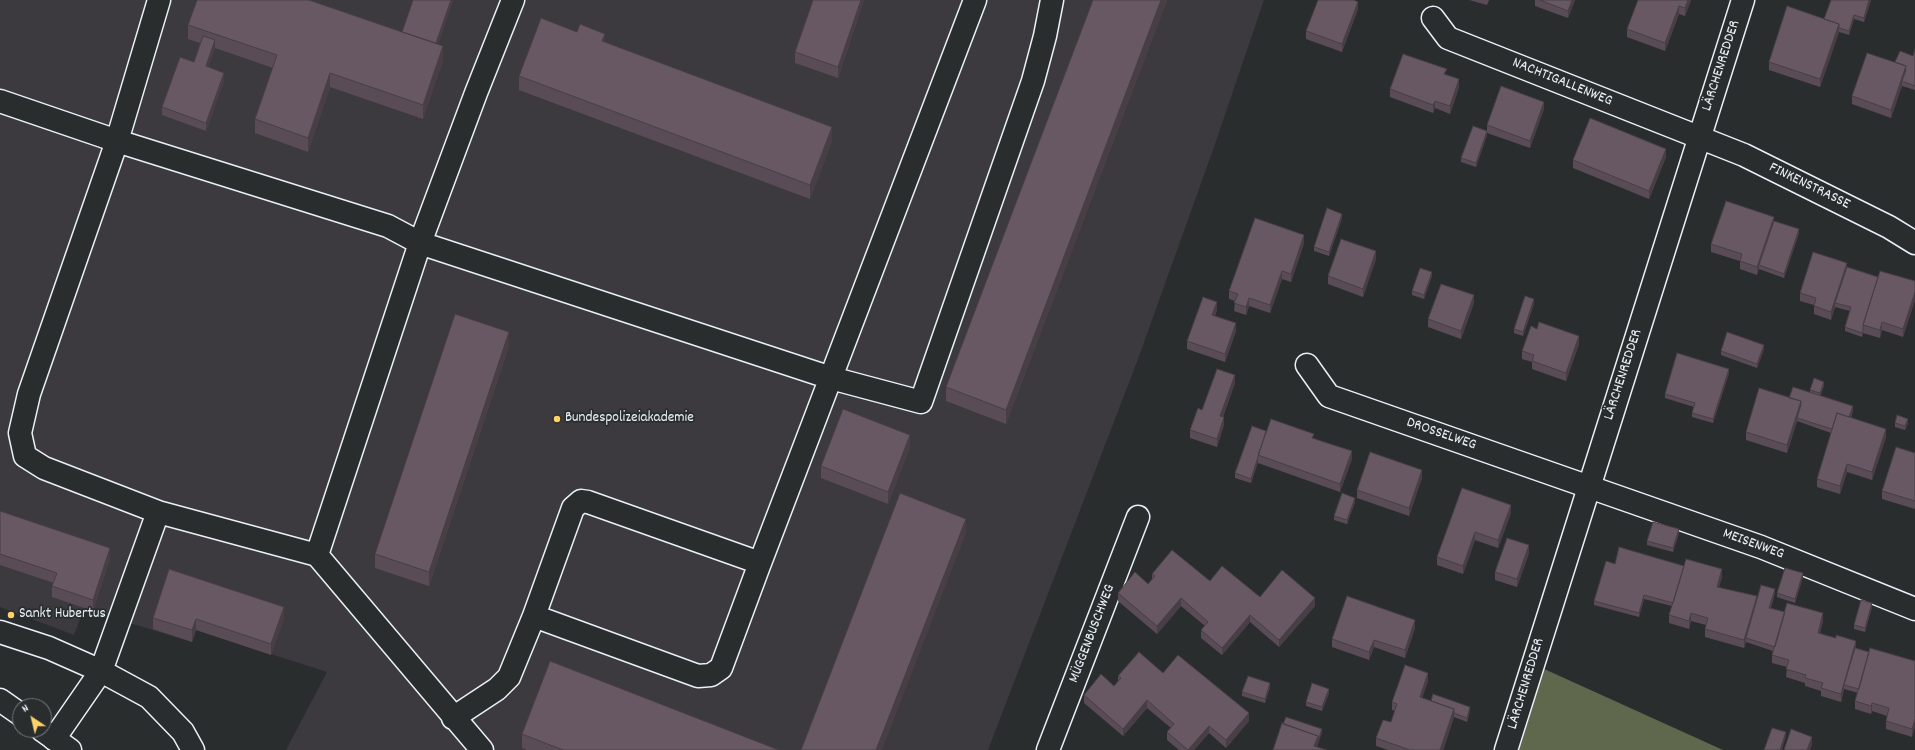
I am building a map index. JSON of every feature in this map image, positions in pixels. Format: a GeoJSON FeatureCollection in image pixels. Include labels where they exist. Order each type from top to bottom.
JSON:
{"type":"FeatureCollection","features":[{"type":"Feature","properties":{"kind":"street"},"geometry":{"type":"LineString","coordinates":[[159,0],[117,141],[29,394],[20,433],[25,456],[44,468],[158,512],[317,555],[453,718],[482,750]]}},
{"type":"Feature","properties":{"kind":"street"},"geometry":{"type":"LineString","coordinates":[[317,555],[420,243],[476,93],[513,0]]}},
{"type":"Feature","properties":{"kind":"street"},"geometry":{"type":"LineString","coordinates":[[534,616],[698,676],[711,675],[721,668],[976,0]]}},
{"type":"Feature","properties":{"kind":"street"},"geometry":{"type":"LineString","coordinates":[[0,101],[117,141],[388,226],[420,243],[831,378],[921,402],[1033,81],[1045,36],[1052,0]]}},
{"type":"Feature","properties":{"kind":"street","name":"LÄRCHENREDDER"},"geometry":{"type":"LineString","coordinates":[[1506,750],[1743,0]]}},
{"type":"Feature","properties":{"kind":"street","name":"NACHTIGALLENWEG"},"geometry":{"type":"LineString","coordinates":[[1433,18],[1448,38],[1699,137]]}},
{"type":"Feature","properties":{"kind":"street","name":"FINKENSTRASSE"},"geometry":{"type":"LineString","coordinates":[[1699,137],[1744,154],[1889,227],[1915,243]]}},
{"type":"Feature","properties":{"kind":"street","name":"DROSSELWEG"},"geometry":{"type":"LineString","coordinates":[[1308,365],[1329,396],[1589,487]]}},
{"type":"Feature","properties":{"kind":"street","name":"MEISENWEG"},"geometry":{"type":"LineString","coordinates":[[1589,487],[1761,547],[1915,609]]}},
{"type":"Feature","properties":{"kind":"street"},"geometry":{"type":"LineString","coordinates":[[453,718],[496,689],[509,677],[534,616],[573,508],[581,501],[588,502],[760,563]]}},
{"type":"Feature","properties":{"kind":"street"},"geometry":{"type":"LineString","coordinates":[[60,743],[101,671],[158,512]]}},
{"type":"Feature","properties":{"kind":"street","name":"MÜGGENBUSCHWEG"},"geometry":{"type":"LineString","coordinates":[[1048,750],[1138,518]]}},
{"type":"Feature","properties":{"kind":"street"},"geometry":{"type":"LineString","coordinates":[[0,632],[49,648],[101,671],[149,697],[183,732],[193,750]]}},
{"type":"Feature","properties":{"kind":"street"},"geometry":{"type":"LineString","coordinates":[[0,700],[12,708]]}},
{"type":"Feature","properties":{"kind":"shaded area","name":"Bundespolizeiakademie"},"geometry":{"type":"Polygon","coordinates":[[[0,0],[1264,0],[1214,147],[1138,359],[988,750],[286,750],[327,672],[196,630],[192,642],[84,609],[74,635],[0,607],[0,0]]]}},
{"type":"Feature","properties":{"kind":"green space"},"geometry":{"type":"Polygon","coordinates":[[[1542,668],[1723,750],[1517,750],[1542,668]]]}},
{"type":"Feature","properties":{"kind":"building"},"geometry":{"type":"Polygon","coordinates":[[[197,0],[309,0],[443,46],[423,105],[330,73],[308,138],[255,119],[277,55],[188,25],[197,0]]]}},
{"type":"Feature","properties":{"kind":"building"},"geometry":{"type":"Polygon","coordinates":[[[413,0],[451,0],[436,43],[402,32],[413,0]]]}},
{"type":"Feature","properties":{"kind":"building"},"geometry":{"type":"Polygon","coordinates":[[[813,0],[861,0],[838,67],[795,52],[813,0]]]}},
{"type":"Feature","properties":{"kind":"building"},"geometry":{"type":"Polygon","coordinates":[[[1093,0],[1161,0],[1006,410],[946,387],[1093,0]]]}},
{"type":"Feature","properties":{"kind":"building"},"geometry":{"type":"Polygon","coordinates":[[[1318,0],[1354,0],[1358,2],[1342,44],[1306,31],[1318,0]]]}},
{"type":"Feature","properties":{"kind":"building"},"geometry":{"type":"Polygon","coordinates":[[[1540,0],[1572,0],[1568,11],[1540,0]]]}},
{"type":"Feature","properties":{"kind":"building"},"geometry":{"type":"Polygon","coordinates":[[[1638,0],[1688,0],[1685,8],[1679,6],[1665,43],[1627,29],[1638,0]]]}},
{"type":"Feature","properties":{"kind":"building"},"geometry":{"type":"Polygon","coordinates":[[[1831,0],[1869,0],[1864,18],[1854,15],[1849,31],[1839,28],[1839,24],[1824,19],[1831,0]]]}},
{"type":"Feature","properties":{"kind":"building"},"geometry":{"type":"Polygon","coordinates":[[[1787,6],[1839,24],[1820,79],[1769,62],[1787,6]]]}},
{"type":"Feature","properties":{"kind":"building"},"geometry":{"type":"Polygon","coordinates":[[[541,18],[577,32],[580,24],[605,34],[602,41],[832,127],[810,185],[519,76],[541,18]]]}},
{"type":"Feature","properties":{"kind":"building"},"geometry":{"type":"Polygon","coordinates":[[[203,36],[215,40],[206,66],[224,73],[206,123],[162,107],[180,57],[194,62],[203,36]]]}},
{"type":"Feature","properties":{"kind":"building"},"geometry":{"type":"Polygon","coordinates":[[[1915,49],[1915,86],[1902,81],[1906,66],[1895,62],[1900,51],[1913,56],[1915,49]]]}},
{"type":"Feature","properties":{"kind":"building"},"geometry":{"type":"Polygon","coordinates":[[[1867,53],[1906,66],[1891,110],[1852,96],[1867,53]]]}},
{"type":"Feature","properties":{"kind":"building"},"geometry":{"type":"Polygon","coordinates":[[[1403,54],[1447,69],[1444,74],[1459,79],[1450,106],[1435,101],[1433,105],[1390,89],[1403,54]]]}},
{"type":"Feature","properties":{"kind":"building"},"geometry":{"type":"Polygon","coordinates":[[[1501,86],[1544,102],[1530,141],[1487,125],[1501,86]]]}},
{"type":"Feature","properties":{"kind":"building"},"geometry":{"type":"Polygon","coordinates":[[[1590,118],[1666,149],[1649,191],[1573,160],[1590,118]]]}},
{"type":"Feature","properties":{"kind":"building"},"geometry":{"type":"Polygon","coordinates":[[[1473,126],[1487,131],[1476,163],[1461,158],[1473,126]]]}},
{"type":"Feature","properties":{"kind":"building"},"geometry":{"type":"Polygon","coordinates":[[[1726,201],[1774,217],[1757,267],[1740,261],[1742,254],[1711,244],[1726,201]]]}},
{"type":"Feature","properties":{"kind":"building"},"geometry":{"type":"Polygon","coordinates":[[[1327,208],[1342,214],[1329,252],[1314,247],[1327,208]]]}},
{"type":"Feature","properties":{"kind":"building"},"geometry":{"type":"Polygon","coordinates":[[[1255,218],[1304,235],[1291,274],[1282,271],[1270,305],[1249,298],[1246,307],[1234,303],[1238,294],[1229,291],[1255,218]]]}},
{"type":"Feature","properties":{"kind":"building"},"geometry":{"type":"Polygon","coordinates":[[[1774,221],[1799,229],[1784,274],[1759,265],[1774,221]]]}},
{"type":"Feature","properties":{"kind":"building"},"geometry":{"type":"Polygon","coordinates":[[[1341,239],[1376,251],[1363,289],[1328,276],[1341,239]]]}},
{"type":"Feature","properties":{"kind":"building"},"geometry":{"type":"Polygon","coordinates":[[[1813,252],[1847,263],[1831,312],[1814,306],[1816,298],[1800,293],[1813,252]]]}},
{"type":"Feature","properties":{"kind":"building"},"geometry":{"type":"Polygon","coordinates":[[[1847,267],[1878,277],[1863,325],[1862,333],[1845,327],[1851,307],[1835,303],[1847,267]]]}},
{"type":"Feature","properties":{"kind":"building"},"geometry":{"type":"Polygon","coordinates":[[[1420,268],[1432,272],[1424,295],[1412,291],[1420,268]]]}},
{"type":"Feature","properties":{"kind":"building"},"geometry":{"type":"Polygon","coordinates":[[[1880,271],[1915,281],[1915,292],[1903,329],[1882,322],[1880,330],[1863,325],[1880,271]]]}},
{"type":"Feature","properties":{"kind":"building"},"geometry":{"type":"Polygon","coordinates":[[[1441,284],[1474,295],[1461,331],[1428,319],[1441,284]]]}},
{"type":"Feature","properties":{"kind":"building"},"geometry":{"type":"Polygon","coordinates":[[[1525,296],[1534,299],[1523,332],[1514,329],[1525,296]]]}},
{"type":"Feature","properties":{"kind":"building"},"geometry":{"type":"Polygon","coordinates":[[[1203,297],[1217,302],[1212,315],[1236,323],[1225,354],[1187,341],[1203,297]]]}},
{"type":"Feature","properties":{"kind":"building"},"geometry":{"type":"Polygon","coordinates":[[[455,314],[509,332],[429,572],[375,554],[455,314]]]}},
{"type":"Feature","properties":{"kind":"building"},"geometry":{"type":"Polygon","coordinates":[[[1539,322],[1579,336],[1566,373],[1532,361],[1534,355],[1522,351],[1531,326],[1537,329],[1539,322]]]}},
{"type":"Feature","properties":{"kind":"building"},"geometry":{"type":"Polygon","coordinates":[[[1727,332],[1764,345],[1757,364],[1721,351],[1727,332]]]}},
{"type":"Feature","properties":{"kind":"building"},"geometry":{"type":"Polygon","coordinates":[[[1677,353],[1729,369],[1713,419],[1692,413],[1695,403],[1665,394],[1677,353]]]}},
{"type":"Feature","properties":{"kind":"building"},"geometry":{"type":"Polygon","coordinates":[[[1217,369],[1235,375],[1220,416],[1224,417],[1217,439],[1190,430],[1198,408],[1202,410],[1217,369]]]}},
{"type":"Feature","properties":{"kind":"building"},"geometry":{"type":"Polygon","coordinates":[[[1814,378],[1824,382],[1820,393],[1810,390],[1814,378]]]}},
{"type":"Feature","properties":{"kind":"building"},"geometry":{"type":"Polygon","coordinates":[[[1793,387],[1853,406],[1849,417],[1837,413],[1832,429],[1797,418],[1801,401],[1789,398],[1793,387]]]}},
{"type":"Feature","properties":{"kind":"building"},"geometry":{"type":"Polygon","coordinates":[[[1759,388],[1801,401],[1787,445],[1746,432],[1759,388]]]}},
{"type":"Feature","properties":{"kind":"building"},"geometry":{"type":"Polygon","coordinates":[[[843,409],[910,435],[888,492],[821,466],[843,409]]]}},
{"type":"Feature","properties":{"kind":"building"},"geometry":{"type":"Polygon","coordinates":[[[1837,413],[1886,429],[1872,472],[1847,464],[1840,486],[1817,479],[1837,413]]]}},
{"type":"Feature","properties":{"kind":"building"},"geometry":{"type":"Polygon","coordinates":[[[1897,415],[1908,419],[1905,426],[1895,423],[1897,415]]]}},
{"type":"Feature","properties":{"kind":"building"},"geometry":{"type":"Polygon","coordinates":[[[1271,419],[1314,434],[1312,438],[1352,451],[1340,484],[1258,455],[1271,419]]]}},
{"type":"Feature","properties":{"kind":"building"},"geometry":{"type":"Polygon","coordinates":[[[1252,426],[1266,431],[1251,479],[1235,473],[1252,426]]]}},
{"type":"Feature","properties":{"kind":"building"},"geometry":{"type":"Polygon","coordinates":[[[1896,447],[1915,453],[1915,501],[1882,491],[1896,447]]]}},
{"type":"Feature","properties":{"kind":"building"},"geometry":{"type":"Polygon","coordinates":[[[1370,452],[1422,470],[1409,508],[1357,490],[1370,452]]]}},
{"type":"Feature","properties":{"kind":"building"},"geometry":{"type":"Polygon","coordinates":[[[1462,488],[1511,505],[1498,540],[1475,532],[1463,566],[1437,557],[1462,488]]]}},
{"type":"Feature","properties":{"kind":"building"},"geometry":{"type":"Polygon","coordinates":[[[900,493],[966,519],[876,750],[801,750],[900,493]]]}},
{"type":"Feature","properties":{"kind":"building"},"geometry":{"type":"Polygon","coordinates":[[[1342,493],[1355,498],[1347,520],[1334,516],[1342,493]]]}},
{"type":"Feature","properties":{"kind":"building"},"geometry":{"type":"Polygon","coordinates":[[[0,511],[110,548],[93,600],[52,586],[57,573],[0,554],[0,511]]]}},
{"type":"Feature","properties":{"kind":"building"},"geometry":{"type":"Polygon","coordinates":[[[1653,522],[1679,529],[1673,548],[1647,541],[1653,522]]]}},
{"type":"Feature","properties":{"kind":"building"},"geometry":{"type":"Polygon","coordinates":[[[1507,538],[1529,545],[1517,579],[1495,572],[1507,538]]]}},
{"type":"Feature","properties":{"kind":"building"},"geometry":{"type":"Polygon","coordinates":[[[1619,547],[1684,566],[1673,603],[1644,595],[1639,613],[1594,601],[1606,561],[1615,564],[1619,547]]]}},
{"type":"Feature","properties":{"kind":"building"},"geometry":{"type":"Polygon","coordinates":[[[1172,550],[1210,581],[1222,566],[1260,597],[1282,570],[1315,598],[1279,640],[1250,615],[1222,648],[1201,630],[1208,622],[1181,598],[1157,626],[1118,593],[1135,572],[1148,584],[1155,576],[1152,574],[1172,550]]]}},
{"type":"Feature","properties":{"kind":"building"},"geometry":{"type":"Polygon","coordinates":[[[1686,559],[1722,569],[1717,587],[1757,596],[1744,640],[1705,629],[1708,618],[1691,613],[1689,621],[1669,615],[1686,559]]]}},
{"type":"Feature","properties":{"kind":"building"},"geometry":{"type":"Polygon","coordinates":[[[1785,568],[1803,573],[1795,599],[1777,593],[1785,568]]]}},
{"type":"Feature","properties":{"kind":"building"},"geometry":{"type":"Polygon","coordinates":[[[169,569],[284,607],[271,644],[196,619],[192,630],[153,618],[169,569]]]}},
{"type":"Feature","properties":{"kind":"building"},"geometry":{"type":"Polygon","coordinates":[[[1761,585],[1775,589],[1769,608],[1785,612],[1775,647],[1746,638],[1761,585]]]}},
{"type":"Feature","properties":{"kind":"building"},"geometry":{"type":"Polygon","coordinates":[[[1347,596],[1415,620],[1405,650],[1374,640],[1369,652],[1332,639],[1347,596]]]}},
{"type":"Feature","properties":{"kind":"building"},"geometry":{"type":"Polygon","coordinates":[[[1861,600],[1872,603],[1865,628],[1854,625],[1861,600]]]}},
{"type":"Feature","properties":{"kind":"building"},"geometry":{"type":"Polygon","coordinates":[[[1787,603],[1823,613],[1818,633],[1836,638],[1836,635],[1856,641],[1841,694],[1821,688],[1823,683],[1805,678],[1806,675],[1786,669],[1789,660],[1772,655],[1787,603]]]}},
{"type":"Feature","properties":{"kind":"building"},"geometry":{"type":"Polygon","coordinates":[[[1855,648],[1869,652],[1859,689],[1844,685],[1855,648]]]}},
{"type":"Feature","properties":{"kind":"building"},"geometry":{"type":"Polygon","coordinates":[[[1870,648],[1915,661],[1915,719],[1912,729],[1886,721],[1889,708],[1872,703],[1871,706],[1855,701],[1870,648]]]}},
{"type":"Feature","properties":{"kind":"building"},"geometry":{"type":"Polygon","coordinates":[[[1139,652],[1163,673],[1178,655],[1249,713],[1226,740],[1209,726],[1188,750],[1167,732],[1174,724],[1147,700],[1123,729],[1084,695],[1101,674],[1114,686],[1121,678],[1118,676],[1139,652]]]}},
{"type":"Feature","properties":{"kind":"building"},"geometry":{"type":"Polygon","coordinates":[[[550,661],[779,750],[563,750],[522,734],[550,661]]]}},
{"type":"Feature","properties":{"kind":"building"},"geometry":{"type":"Polygon","coordinates":[[[1405,665],[1428,673],[1420,697],[1454,709],[1440,750],[1410,750],[1376,738],[1383,720],[1391,722],[1397,704],[1392,702],[1405,665]]]}},
{"type":"Feature","properties":{"kind":"building"},"geometry":{"type":"Polygon","coordinates":[[[1248,676],[1270,683],[1265,699],[1242,692],[1248,676]]]}},
{"type":"Feature","properties":{"kind":"building"},"geometry":{"type":"Polygon","coordinates":[[[1312,683],[1329,689],[1322,707],[1306,702],[1312,683]]]}},
{"type":"Feature","properties":{"kind":"building"},"geometry":{"type":"Polygon","coordinates":[[[1433,694],[1470,707],[1467,718],[1454,713],[1454,709],[1431,701],[1433,694]]]}},
{"type":"Feature","properties":{"kind":"building"},"geometry":{"type":"Polygon","coordinates":[[[1286,717],[1322,729],[1318,740],[1318,736],[1283,724],[1286,717]]]}},
{"type":"Feature","properties":{"kind":"building"},"geometry":{"type":"Polygon","coordinates":[[[1282,723],[1318,736],[1314,746],[1327,750],[1273,750],[1282,723]]]}},
{"type":"Feature","properties":{"kind":"building"},"geometry":{"type":"Polygon","coordinates":[[[1772,728],[1786,732],[1780,750],[1764,750],[1772,728]]]}},
{"type":"Feature","properties":{"kind":"building"},"geometry":{"type":"Polygon","coordinates":[[[1791,729],[1812,737],[1807,750],[1784,750],[1791,729]]]}},
{"type":"Feature","properties":{"kind":"place","name":"Bundespolizeiakademie"},"geometry":{"type":"Point","coordinates":[557,419]}},
{"type":"Feature","properties":{"kind":"place","name":"Sankt Hubertus"},"geometry":{"type":"Point","coordinates":[11,615]}}]}
